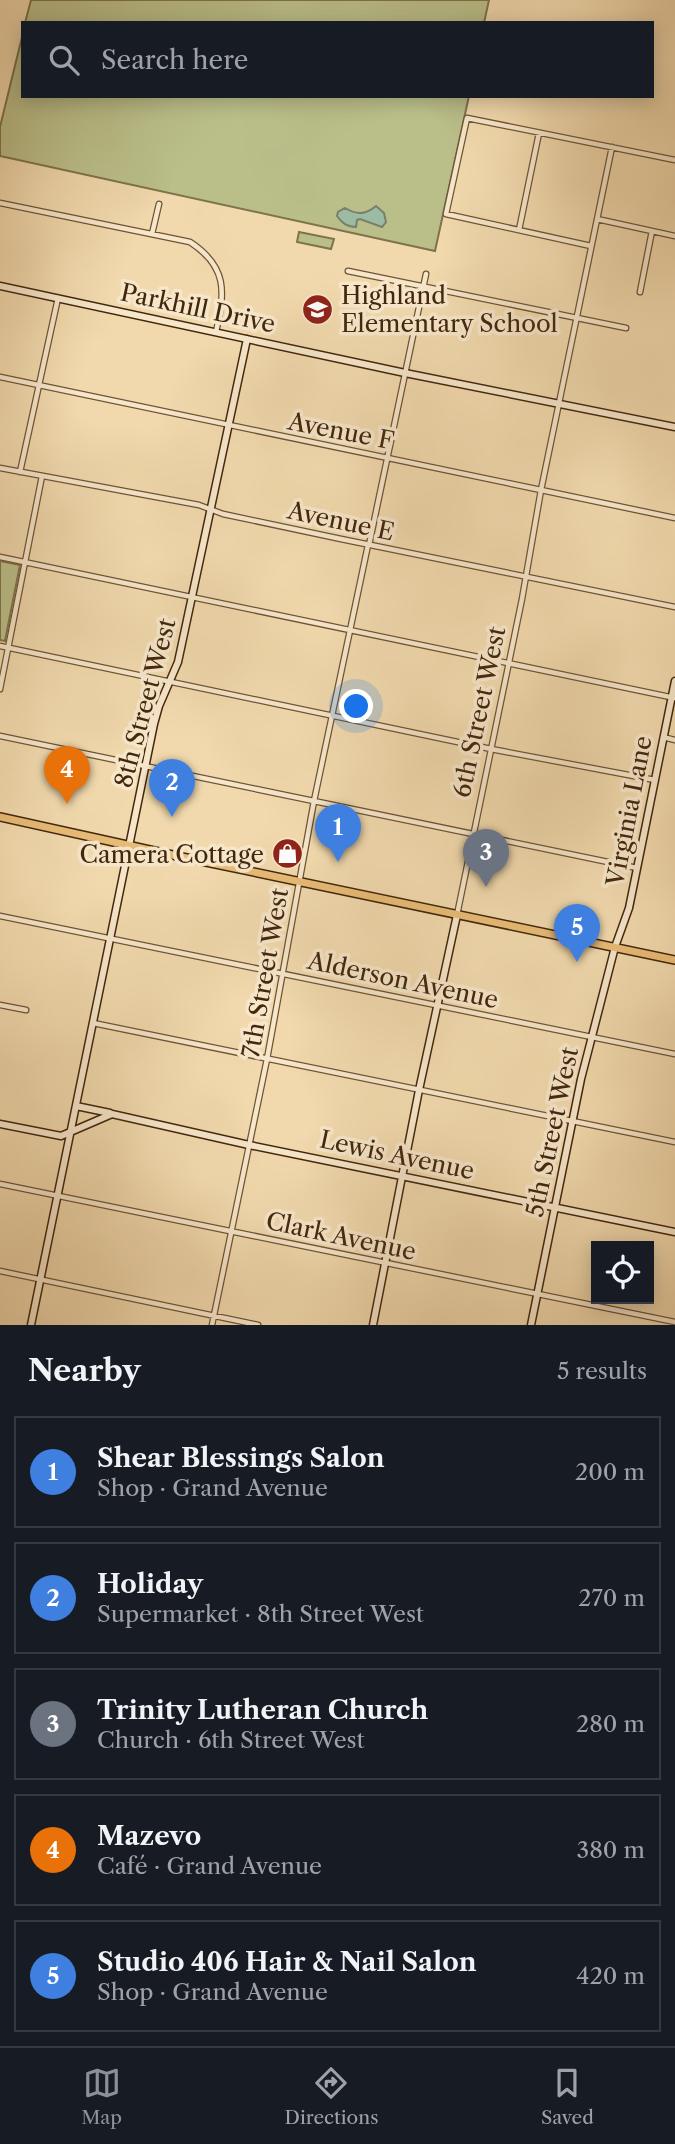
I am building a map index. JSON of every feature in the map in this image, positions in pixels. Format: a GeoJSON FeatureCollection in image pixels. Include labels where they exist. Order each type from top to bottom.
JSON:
{"type":"FeatureCollection","features":[{"type":"Feature","properties":{"kind":"main road"},"geometry":{"type":"LineString","coordinates":[[0,817],[675,960]]}},
{"type":"Feature","properties":{"kind":"street"},"geometry":{"type":"LineString","coordinates":[[591,246],[446,214],[467,118],[675,160]]}},
{"type":"Feature","properties":{"kind":"street"},"geometry":{"type":"LineString","coordinates":[[519,230],[539,132]]}},
{"type":"Feature","properties":{"kind":"street","name":"6th Street West"},"geometry":{"type":"LineString","coordinates":[[373,1325],[419,1090],[439,1006],[509,664],[524,576],[611,147]]}},
{"type":"Feature","properties":{"kind":"street"},"geometry":{"type":"LineString","coordinates":[[0,203],[190,242],[208,253],[219,273],[223,291],[216,332]]}},
{"type":"Feature","properties":{"kind":"street"},"geometry":{"type":"LineString","coordinates":[[152,234],[159,204]]}},
{"type":"Feature","properties":{"kind":"street"},"geometry":{"type":"LineString","coordinates":[[597,219],[675,236]]}},
{"type":"Feature","properties":{"kind":"street"},"geometry":{"type":"LineString","coordinates":[[639,292],[652,232]]}},
{"type":"Feature","properties":{"kind":"street"},"geometry":{"type":"LineString","coordinates":[[348,271],[626,328]]}},
{"type":"Feature","properties":{"kind":"street","name":"7th Street West"},"geometry":{"type":"LineString","coordinates":[[212,1325],[267,1059],[331,715],[426,274]]}},
{"type":"Feature","properties":{"kind":"street","name":"Parkhill Drive"},"geometry":{"type":"LineString","coordinates":[[0,286],[405,373],[675,427]]}},
{"type":"Feature","properties":{"kind":"street"},"geometry":{"type":"LineString","coordinates":[[20,472],[58,298]]}},
{"type":"Feature","properties":{"kind":"street","name":"8th Street West"},"geometry":{"type":"LineString","coordinates":[[31,1325],[145,766],[159,706],[178,662],[247,339]]}},
{"type":"Feature","properties":{"kind":"street","name":"Avenue F"},"geometry":{"type":"LineString","coordinates":[[0,377],[675,518]]}},
{"type":"Feature","properties":{"kind":"street","name":"Avenue E"},"geometry":{"type":"LineString","coordinates":[[0,468],[59,477],[369,545],[675,607]]}},
{"type":"Feature","properties":{"kind":"street"},"geometry":{"type":"LineString","coordinates":[[0,690],[42,476]]}},
{"type":"Feature","properties":{"kind":"street"},"geometry":{"type":"LineString","coordinates":[[0,557],[673,698]]}},
{"type":"Feature","properties":{"kind":"street"},"geometry":{"type":"LineString","coordinates":[[0,646],[491,749],[655,780]]}},
{"type":"Feature","properties":{"kind":"street","name":"Virginia Lane"},"geometry":{"type":"LineString","coordinates":[[615,947],[629,908],[675,681]]}},
{"type":"Feature","properties":{"kind":"street"},"geometry":{"type":"LineString","coordinates":[[0,736],[637,868]]}},
{"type":"Feature","properties":{"kind":"street"},"geometry":{"type":"LineString","coordinates":[[663,737],[675,740]]}},
{"type":"Feature","properties":{"kind":"street","name":"Alderson Avenue"},"geometry":{"type":"LineString","coordinates":[[0,916],[675,1054]]}},
{"type":"Feature","properties":{"kind":"street","name":"5th Street West"},"geometry":{"type":"LineString","coordinates":[[531,1325],[573,1121],[615,947]]}},
{"type":"Feature","properties":{"kind":"street"},"geometry":{"type":"LineString","coordinates":[[0,1005],[26,1010]]}},
{"type":"Feature","properties":{"kind":"street"},"geometry":{"type":"LineString","coordinates":[[93,1023],[675,1142]]}},
{"type":"Feature","properties":{"kind":"street","name":"Lewis Avenue"},"geometry":{"type":"LineString","coordinates":[[76,1106],[249,1145],[675,1232]]}},
{"type":"Feature","properties":{"kind":"street"},"geometry":{"type":"LineString","coordinates":[[0,1124],[61,1136],[112,1114]]}},
{"type":"Feature","properties":{"kind":"street","name":"Clark Avenue"},"geometry":{"type":"LineString","coordinates":[[0,1184],[675,1322]]}},
{"type":"Feature","properties":{"kind":"street"},"geometry":{"type":"LineString","coordinates":[[0,1271],[258,1325]]}},
{"type":"Feature","properties":{"kind":"green space"},"geometry":{"type":"Polygon","coordinates":[[[31,0],[489,0],[484,21],[26,21],[31,0]]]}},
{"type":"Feature","properties":{"kind":"green space"},"geometry":{"type":"Polygon","coordinates":[[[21,41],[21,98],[469,98],[435,251],[0,156],[0,127],[21,41]]]}},
{"type":"Feature","properties":{"kind":"green space"},"geometry":{"type":"Polygon","coordinates":[[[299,232],[334,239],[331,249],[297,242],[299,232]]]}},
{"type":"Feature","properties":{"kind":"green space"},"geometry":{"type":"Polygon","coordinates":[[[0,561],[20,565],[5,641],[0,640],[0,561]]]}},
{"type":"Feature","properties":{"kind":"shaded area"},"geometry":{"type":"Polygon","coordinates":[[[376,206],[384,213],[386,222],[382,227],[360,219],[357,220],[356,227],[350,226],[337,216],[338,212],[345,208],[361,213],[376,206]]]}},
{"type":"Feature","properties":{"kind":"place","name":"Highland Elementary School"},"geometry":{"type":"Point","coordinates":[318,309]}},
{"type":"Feature","properties":{"kind":"place","name":"Mazevo"},"geometry":{"type":"Point","coordinates":[67,804]}},
{"type":"Feature","properties":{"kind":"place","name":"Holiday"},"geometry":{"type":"Point","coordinates":[172,817]}},
{"type":"Feature","properties":{"kind":"place","name":"Camera Cottage"},"geometry":{"type":"Point","coordinates":[287,854]}},
{"type":"Feature","properties":{"kind":"place","name":"Shear Blessings Salon"},"geometry":{"type":"Point","coordinates":[338,862]}},
{"type":"Feature","properties":{"kind":"place","name":"Trinity Lutheran Church"},"geometry":{"type":"Point","coordinates":[486,887]}},
{"type":"Feature","properties":{"kind":"place","name":"Studio 406 Hair & Nail Salon"},"geometry":{"type":"Point","coordinates":[577,962]}}]}
